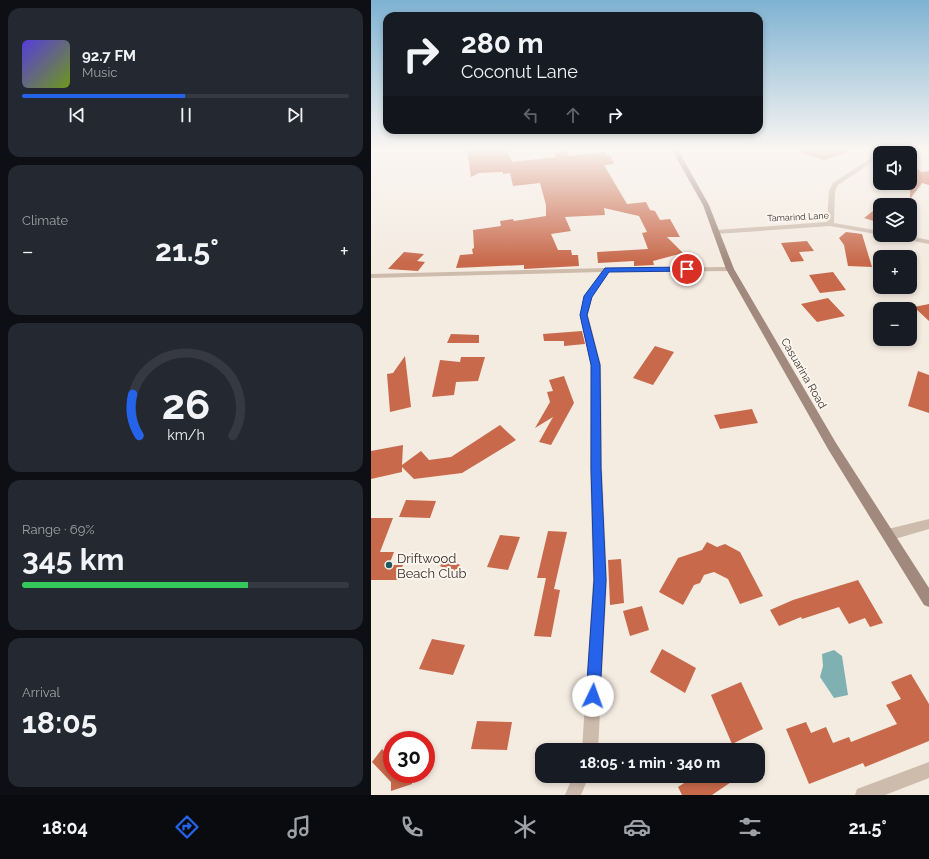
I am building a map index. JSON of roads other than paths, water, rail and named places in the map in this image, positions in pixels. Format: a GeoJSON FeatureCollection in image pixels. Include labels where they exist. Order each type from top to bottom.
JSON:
{"type":"FeatureCollection","features":[{"type":"Feature","properties":{"kind":"street","name":"Casuarina Road"},"geometry":{"type":"LineString","coordinates":[[696,187],[706,205],[730,269],[832,446],[929,600]]}},
{"type":"Feature","properties":{"kind":"street"},"geometry":{"type":"LineString","coordinates":[[830,224],[832,191],[834,187]]}},
{"type":"Feature","properties":{"kind":"street","name":"Tamarind Lane"},"geometry":{"type":"LineString","coordinates":[[716,232],[830,224],[873,232]]}},
{"type":"Feature","properties":{"kind":"street"},"geometry":{"type":"LineString","coordinates":[[917,240],[929,242]]}},
{"type":"Feature","properties":{"kind":"street"},"geometry":{"type":"LineString","coordinates":[[371,276],[607,270],[730,269]]}},
{"type":"Feature","properties":{"kind":"street"},"geometry":{"type":"LineString","coordinates":[[590,743],[600,580],[596,468],[595,365],[584,315],[588,296],[607,270]]}},
{"type":"Feature","properties":{"kind":"street"},"geometry":{"type":"LineString","coordinates":[[888,534],[929,524]]}},
{"type":"Feature","properties":{"kind":"street"},"geometry":{"type":"LineString","coordinates":[[863,795],[929,770]]}},
{"type":"Feature","properties":{"kind":"street"},"geometry":{"type":"LineString","coordinates":[[573,795],[578,783]]}},
{"type":"Feature","properties":{"kind":"water"},"geometry":{"type":"Polygon","coordinates":[[[834,650],[842,656],[848,695],[834,698],[820,677],[823,666],[822,654],[834,650]]]}},
{"type":"Feature","properties":{"kind":"place","name":"Driftwood Beach Club"},"geometry":{"type":"Point","coordinates":[389,565]}}]}
